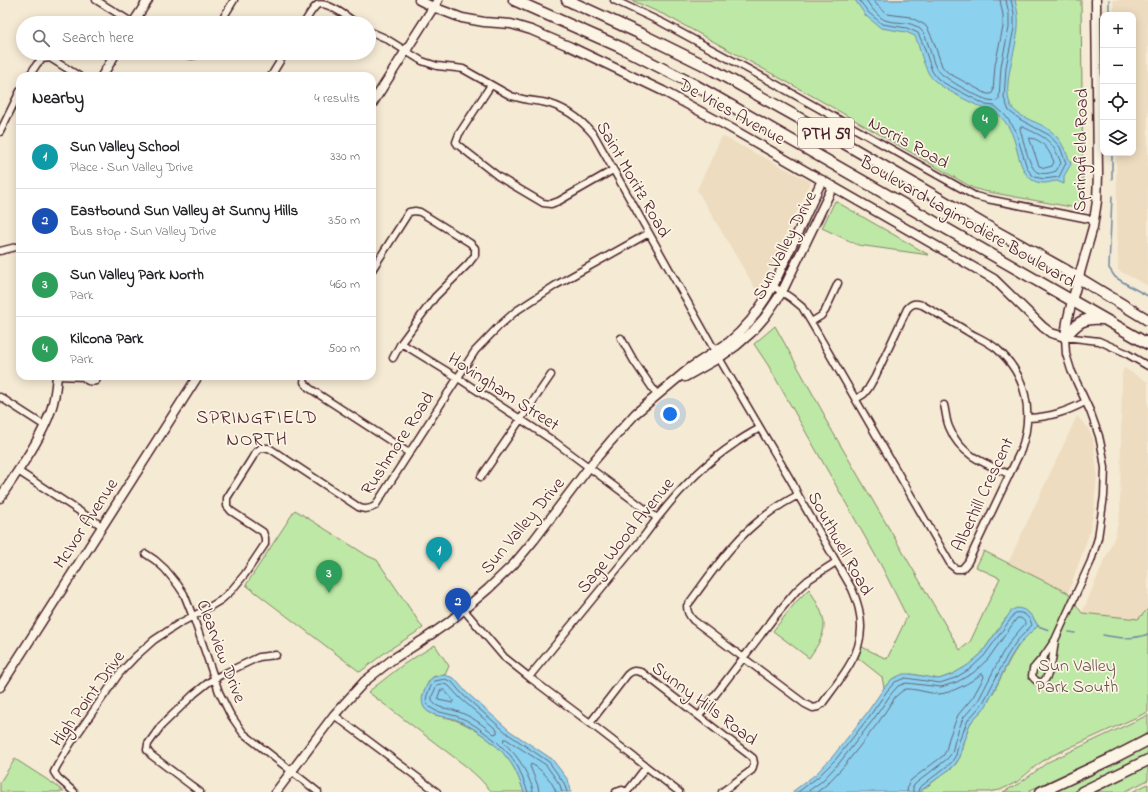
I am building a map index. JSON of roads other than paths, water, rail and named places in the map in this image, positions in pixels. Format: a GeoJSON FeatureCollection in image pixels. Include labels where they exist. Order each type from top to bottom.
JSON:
{"type":"FeatureCollection","features":[{"type":"Feature","properties":{"kind":"main road","name":"Boulevard Lagimodière Boulevard"},"geometry":{"type":"LineString","coordinates":[[514,0],[626,50],[695,85],[1148,344]]}},
{"type":"Feature","properties":{"kind":"main road","name":"Boulevard Lagimodière Boulevard"},"geometry":{"type":"LineString","coordinates":[[567,0],[704,65],[1078,278],[1148,320]]}},
{"type":"Feature","properties":{"kind":"main road"},"geometry":{"type":"LineString","coordinates":[[1065,337],[1074,326],[1083,320],[1091,318],[1103,319]]}},
{"type":"Feature","properties":{"kind":"main road"},"geometry":{"type":"LineString","coordinates":[[1041,792],[1115,758],[1148,740]]}},
{"type":"Feature","properties":{"kind":"main road"},"geometry":{"type":"LineString","coordinates":[[1082,792],[1148,760]]}},
{"type":"Feature","properties":{"kind":"street"},"geometry":{"type":"LineString","coordinates":[[96,0],[122,16]]}},
{"type":"Feature","properties":{"kind":"street"},"geometry":{"type":"LineString","coordinates":[[138,16],[148,0]]}},
{"type":"Feature","properties":{"kind":"street"},"geometry":{"type":"LineString","coordinates":[[224,16],[234,0]]}},
{"type":"Feature","properties":{"kind":"street","name":"De Vries Avenue"},"geometry":{"type":"LineString","coordinates":[[419,0],[436,4],[462,18],[484,22],[511,24],[531,30],[571,47],[663,91],[833,186],[994,279],[1043,327],[1051,333],[1065,337]]}},
{"type":"Feature","properties":{"kind":"street","name":"Norris Road"},"geometry":{"type":"LineString","coordinates":[[614,0],[663,23],[770,81],[975,196],[1094,220]]}},
{"type":"Feature","properties":{"kind":"street","name":"Springfield Road"},"geometry":{"type":"LineString","coordinates":[[1055,640],[1049,673],[1045,680],[1040,682],[1037,681],[1032,676],[1033,669],[1055,640],[1092,560],[1098,538],[1102,512],[1105,477],[1103,455],[1097,430],[1069,365],[1065,337],[1072,301],[1088,248],[1097,201],[1096,0]]}},
{"type":"Feature","properties":{"kind":"street"},"geometry":{"type":"LineString","coordinates":[[309,16],[317,5],[321,4],[329,6],[345,16]]}},
{"type":"Feature","properties":{"kind":"street"},"geometry":{"type":"LineString","coordinates":[[376,98],[436,4]]}},
{"type":"Feature","properties":{"kind":"street","name":"Saint Moritz Road"},"geometry":{"type":"LineString","coordinates":[[376,34],[385,38],[422,62],[436,66],[463,70],[517,98],[555,105],[567,111],[585,124],[594,135],[717,354]]}},
{"type":"Feature","properties":{"kind":"street"},"geometry":{"type":"LineString","coordinates":[[32,72],[41,60]]}},
{"type":"Feature","properties":{"kind":"street"},"geometry":{"type":"LineString","coordinates":[[53,60],[73,72]]}},
{"type":"Feature","properties":{"kind":"street"},"geometry":{"type":"LineString","coordinates":[[104,72],[112,60]]}},
{"type":"Feature","properties":{"kind":"street"},"geometry":{"type":"LineString","coordinates":[[273,72],[281,60]]}},
{"type":"Feature","properties":{"kind":"street"},"geometry":{"type":"LineString","coordinates":[[490,85],[459,134],[456,142],[499,177],[543,203],[551,204],[559,201],[613,170]]}},
{"type":"Feature","properties":{"kind":"street"},"geometry":{"type":"LineString","coordinates":[[0,132],[16,99]]}},
{"type":"Feature","properties":{"kind":"street","name":"Sun Valley Drive"},"geometry":{"type":"LineString","coordinates":[[717,354],[751,320],[766,298],[822,180]]}},
{"type":"Feature","properties":{"kind":"street","name":"Sun Valley Drive"},"geometry":{"type":"LineString","coordinates":[[276,792],[334,715],[365,681],[393,659],[423,640],[464,610],[488,589],[520,557],[589,468],[636,413],[691,367],[736,346],[752,332],[765,317],[782,292],[833,186]]}},
{"type":"Feature","properties":{"kind":"street"},"geometry":{"type":"LineString","coordinates":[[376,264],[409,212],[415,211],[420,212],[470,243],[475,248],[475,255],[435,297],[401,343],[393,358]]}},
{"type":"Feature","properties":{"kind":"street","name":"Rushmore Road"},"geometry":{"type":"LineString","coordinates":[[192,616],[214,604],[231,591],[245,574],[265,544],[263,532],[231,511],[227,506],[227,498],[256,452],[261,448],[269,448],[360,508],[370,509],[375,506],[475,351],[498,327],[516,311],[556,286],[649,233]]}},
{"type":"Feature","properties":{"kind":"street"},"geometry":{"type":"LineString","coordinates":[[0,251],[16,247]]}},
{"type":"Feature","properties":{"kind":"street"},"geometry":{"type":"LineString","coordinates":[[811,322],[821,316],[825,311],[838,283]]}},
{"type":"Feature","properties":{"kind":"street","name":"Alberhill Crescent"},"geometry":{"type":"LineString","coordinates":[[773,286],[802,307],[953,568],[956,570],[962,569],[968,562],[1021,450],[1026,435],[1028,418],[1027,403],[1021,382],[1012,366],[996,348],[922,305],[915,303],[910,305],[868,389],[864,394],[856,399]]}},
{"type":"Feature","properties":{"kind":"street"},"geometry":{"type":"LineString","coordinates":[[1065,337],[1099,341],[1120,350],[1148,366]]}},
{"type":"Feature","properties":{"kind":"street"},"geometry":{"type":"LineString","coordinates":[[621,338],[634,361],[657,395]]}},
{"type":"Feature","properties":{"kind":"street","name":"Hovingham Street"},"geometry":{"type":"LineString","coordinates":[[401,343],[458,378],[555,442],[656,518]]}},
{"type":"Feature","properties":{"kind":"street","name":"Southwell Road"},"geometry":{"type":"LineString","coordinates":[[717,354],[852,589],[858,602],[860,612],[861,635],[857,650],[850,664],[822,704],[818,707],[809,707],[743,657]]}},
{"type":"Feature","properties":{"kind":"street"},"geometry":{"type":"LineString","coordinates":[[481,477],[551,375]]}},
{"type":"Feature","properties":{"kind":"street"},"geometry":{"type":"LineString","coordinates":[[0,498],[45,426],[52,408],[56,380]]}},
{"type":"Feature","properties":{"kind":"street"},"geometry":{"type":"LineString","coordinates":[[86,380],[90,382],[96,380]]}},
{"type":"Feature","properties":{"kind":"street","name":"McIvor Avenue"},"geometry":{"type":"LineString","coordinates":[[0,687],[195,380]]}},
{"type":"Feature","properties":{"kind":"street"},"geometry":{"type":"LineString","coordinates":[[304,380],[304,382],[309,388],[409,453]]}},
{"type":"Feature","properties":{"kind":"street"},"geometry":{"type":"LineString","coordinates":[[0,397],[45,426]]}},
{"type":"Feature","properties":{"kind":"street"},"geometry":{"type":"LineString","coordinates":[[1028,418],[1056,415],[1085,402]]}},
{"type":"Feature","properties":{"kind":"street"},"geometry":{"type":"LineString","coordinates":[[944,405],[950,429],[966,452],[974,458],[1009,474]]}},
{"type":"Feature","properties":{"kind":"street","name":"Sage Wood Avenue"},"geometry":{"type":"LineString","coordinates":[[529,677],[639,542],[656,518],[682,488],[706,465],[733,444],[760,428]]}},
{"type":"Feature","properties":{"kind":"street"},"geometry":{"type":"LineString","coordinates":[[18,471],[102,526]]}},
{"type":"Feature","properties":{"kind":"street"},"geometry":{"type":"LineString","coordinates":[[743,657],[693,620],[687,611],[687,606],[732,546],[749,529],[771,511],[798,495]]}},
{"type":"Feature","properties":{"kind":"street","name":"Clearview Drive"},"geometry":{"type":"LineString","coordinates":[[146,554],[165,569],[178,585],[188,603],[219,692],[230,714],[243,733],[318,792]]}},
{"type":"Feature","properties":{"kind":"street"},"geometry":{"type":"LineString","coordinates":[[698,716],[797,590],[808,580],[836,562]]}},
{"type":"Feature","properties":{"kind":"street"},"geometry":{"type":"LineString","coordinates":[[464,610],[504,657],[679,792]]}},
{"type":"Feature","properties":{"kind":"street","name":"High Point Drive"},"geometry":{"type":"LineString","coordinates":[[74,792],[58,778],[54,772],[71,743],[119,674],[135,657],[154,640],[192,616]]}},
{"type":"Feature","properties":{"kind":"street"},"geometry":{"type":"LineString","coordinates":[[200,792],[151,755],[148,750],[148,744],[161,726],[194,694],[214,679],[259,657],[276,655]]}},
{"type":"Feature","properties":{"kind":"street","name":"Sunny Hills Road"},"geometry":{"type":"LineString","coordinates":[[590,723],[627,675],[631,671],[638,671],[753,758],[754,763],[752,770],[722,792]]}},
{"type":"Feature","properties":{"kind":"street"},"geometry":{"type":"LineString","coordinates":[[334,715],[437,792]]}},
{"type":"Feature","properties":{"kind":"street"},"geometry":{"type":"LineString","coordinates":[[616,792],[622,790],[627,792],[646,767]]}},
{"type":"Feature","properties":{"kind":"water"},"geometry":{"type":"Polygon","coordinates":[[[855,0],[1015,0],[1018,16],[1018,27],[1010,67],[1008,98],[1014,110],[1024,117],[1048,129],[1061,143],[1071,164],[1064,176],[1064,184],[1057,181],[1045,183],[1036,182],[1029,178],[1024,171],[1009,128],[999,115],[993,110],[986,110],[963,99],[939,84],[929,74],[915,36],[906,32],[881,28],[866,16],[855,0]]]}},
{"type":"Feature","properties":{"kind":"water"},"geometry":{"type":"Polygon","coordinates":[[[1017,608],[1027,612],[1038,626],[1019,644],[1010,658],[986,706],[971,722],[966,738],[963,742],[960,757],[954,766],[919,792],[792,792],[816,774],[833,756],[892,679],[903,674],[939,679],[953,674],[968,665],[981,654],[1012,610],[1017,608]]]}},
{"type":"Feature","properties":{"kind":"water"},"geometry":{"type":"Polygon","coordinates":[[[445,675],[454,678],[466,692],[510,731],[552,759],[568,780],[571,792],[524,792],[518,775],[511,763],[491,742],[462,722],[432,714],[426,710],[422,702],[425,688],[433,677],[445,675]]]}},
{"type":"Feature","properties":{"kind":"waterway"},"geometry":{"type":"LineString","coordinates":[[1109,0],[1109,12]]}},
{"type":"Feature","properties":{"kind":"waterway"},"geometry":{"type":"LineString","coordinates":[[1112,156],[1112,179]]}},
{"type":"Feature","properties":{"kind":"waterway"},"geometry":{"type":"LineString","coordinates":[[1112,196],[1109,268],[1115,277],[1148,296]]}},
{"type":"Feature","properties":{"kind":"waterway"},"geometry":{"type":"LineString","coordinates":[[1038,626],[1049,630]]}},
{"type":"Feature","properties":{"kind":"waterway"},"geometry":{"type":"LineString","coordinates":[[1069,632],[1075,633]]}},
{"type":"Feature","properties":{"kind":"waterway"},"geometry":{"type":"LineString","coordinates":[[1103,635],[1126,638],[1148,634]]}},
{"type":"Feature","properties":{"kind":"place","name":"Kilcona Park"},"geometry":{"type":"Point","coordinates":[985,139]}},
{"type":"Feature","properties":{"kind":"place","name":"Sun Valley School"},"geometry":{"type":"Point","coordinates":[439,570]}},
{"type":"Feature","properties":{"kind":"place","name":"Sun Valley Park North"},"geometry":{"type":"Point","coordinates":[329,593]}},
{"type":"Feature","properties":{"kind":"place","name":"Eastbound Sun Valley at Sunny Hills"},"geometry":{"type":"Point","coordinates":[458,621]}},
{"type":"Feature","properties":{"kind":"district","name":"SPRINGFIELD NORTH"},"geometry":{"type":"Point","coordinates":[257,427]}},
{"type":"Feature","properties":{"kind":"park label","name":"Sun Valley Park South"},"geometry":{"type":"Point","coordinates":[1077,675]}}]}
